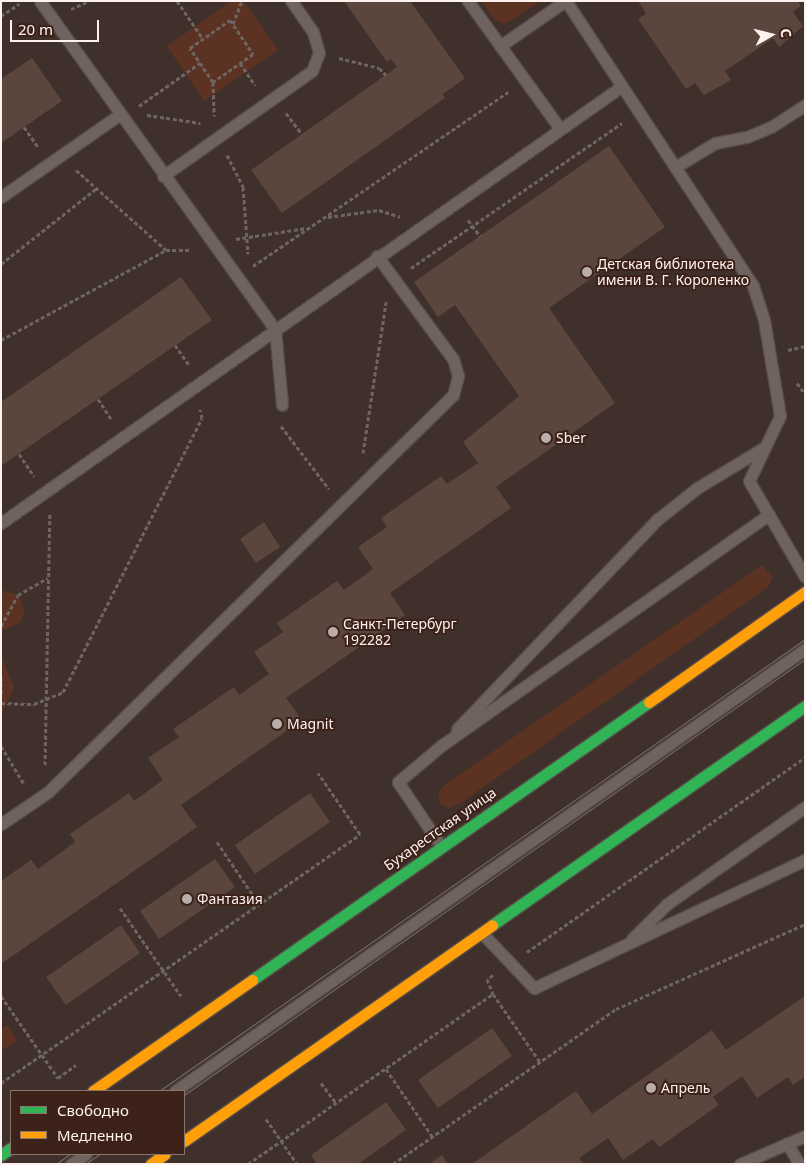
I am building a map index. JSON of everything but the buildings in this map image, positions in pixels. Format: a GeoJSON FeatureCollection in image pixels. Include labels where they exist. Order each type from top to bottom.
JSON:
{"type":"FeatureCollection","features":[{"type":"Feature","properties":{"kind":"main road","name":"Бухарестская улица"},"geometry":{"type":"LineString","coordinates":[[94,1090],[805,592]]}},
{"type":"Feature","properties":{"kind":"main road"},"geometry":{"type":"LineString","coordinates":[[185,1140],[805,706]]}},
{"type":"Feature","properties":{"kind":"main road"},"geometry":{"type":"LineString","coordinates":[[151,1164],[164,1155]]}},
{"type":"Feature","properties":{"kind":"lane"},"geometry":{"type":"LineString","coordinates":[[40,1],[123,115],[163,176],[275,329],[282,405]]}},
{"type":"Feature","properties":{"kind":"lane"},"geometry":{"type":"LineString","coordinates":[[163,176],[312,71],[319,52],[313,32],[291,1]]}},
{"type":"Feature","properties":{"kind":"lane"},"geometry":{"type":"LineString","coordinates":[[468,1],[559,127]]}},
{"type":"Feature","properties":{"kind":"lane"},"geometry":{"type":"LineString","coordinates":[[500,46],[566,1],[735,252],[764,320],[780,416],[750,481],[805,577]]}},
{"type":"Feature","properties":{"kind":"lane"},"geometry":{"type":"LineString","coordinates":[[1,524],[195,389],[275,329],[559,127],[622,86]]}},
{"type":"Feature","properties":{"kind":"lane"},"geometry":{"type":"LineString","coordinates":[[678,166],[715,143],[747,138],[771,127],[805,105]]}},
{"type":"Feature","properties":{"kind":"lane"},"geometry":{"type":"LineString","coordinates":[[1,196],[123,115]]}},
{"type":"Feature","properties":{"kind":"lane"},"geometry":{"type":"LineString","coordinates":[[1,824],[48,792],[453,394],[458,376],[453,359],[378,256]]}},
{"type":"Feature","properties":{"kind":"lane"},"geometry":{"type":"LineString","coordinates":[[442,745],[658,518],[697,488],[766,447]]}},
{"type":"Feature","properties":{"kind":"lane"},"geometry":{"type":"LineString","coordinates":[[441,846],[398,782],[442,745],[768,514]]}},
{"type":"Feature","properties":{"kind":"lane"},"geometry":{"type":"LineString","coordinates":[[176,1090],[805,650]]}},
{"type":"Feature","properties":{"kind":"lane"},"geometry":{"type":"LineString","coordinates":[[625,945],[666,904],[805,807]]}},
{"type":"Feature","properties":{"kind":"lane"},"geometry":{"type":"LineString","coordinates":[[481,932],[534,988],[805,860]]}},
{"type":"Feature","properties":{"kind":"lane"},"geometry":{"type":"LineString","coordinates":[[740,1164],[805,1136]]}},
{"type":"Feature","properties":{"kind":"lane"},"geometry":{"type":"LineString","coordinates":[[787,1143],[799,1164]]}},
{"type":"Feature","properties":{"kind":"lane"},"geometry":{"type":"LineString","coordinates":[[72,1164],[85,1155]]}},
{"type":"Feature","properties":{"kind":"path"},"geometry":{"type":"LineString","coordinates":[[1,16],[24,1]]}},
{"type":"Feature","properties":{"kind":"path"},"geometry":{"type":"LineString","coordinates":[[177,1],[203,39]]}},
{"type":"Feature","properties":{"kind":"path"},"geometry":{"type":"LineString","coordinates":[[233,24],[242,1]]}},
{"type":"Feature","properties":{"kind":"path"},"geometry":{"type":"LineString","coordinates":[[213,82],[253,54],[230,20],[190,48],[213,82],[215,126],[218,137],[243,187],[247,237],[247,271],[525,80]]}},
{"type":"Feature","properties":{"kind":"path"},"geometry":{"type":"LineString","coordinates":[[319,52],[379,68],[386,75]]}},
{"type":"Feature","properties":{"kind":"path"},"geometry":{"type":"LineString","coordinates":[[123,115],[200,63]]}},
{"type":"Feature","properties":{"kind":"path"},"geometry":{"type":"LineString","coordinates":[[240,63],[302,134]]}},
{"type":"Feature","properties":{"kind":"path"},"geometry":{"type":"LineString","coordinates":[[362,482],[364,431],[382,311],[395,279],[639,111]]}},
{"type":"Feature","properties":{"kind":"path"},"geometry":{"type":"LineString","coordinates":[[123,115],[215,126]]}},
{"type":"Feature","properties":{"kind":"path"},"geometry":{"type":"LineString","coordinates":[[60,156],[166,250]]}},
{"type":"Feature","properties":{"kind":"path"},"geometry":{"type":"LineString","coordinates":[[1,264],[97,188]]}},
{"type":"Feature","properties":{"kind":"path"},"geometry":{"type":"LineString","coordinates":[[325,217],[380,210],[422,224]]}},
{"type":"Feature","properties":{"kind":"path"},"geometry":{"type":"LineString","coordinates":[[1,340],[166,250],[204,250],[247,237],[310,228]]}},
{"type":"Feature","properties":{"kind":"path"},"geometry":{"type":"LineString","coordinates":[[1,703],[34,704],[63,692],[202,418],[195,389]]}},
{"type":"Feature","properties":{"kind":"path"},"geometry":{"type":"LineString","coordinates":[[282,405],[278,422],[340,503]]}},
{"type":"Feature","properties":{"kind":"path"},"geometry":{"type":"LineString","coordinates":[[48,792],[45,700],[51,488]]}},
{"type":"Feature","properties":{"kind":"path"},"geometry":{"type":"LineString","coordinates":[[1,626],[18,595],[47,578]]}},
{"type":"Feature","properties":{"kind":"path"},"geometry":{"type":"LineString","coordinates":[[1,676],[1,696]]}},
{"type":"Feature","properties":{"kind":"path"},"geometry":{"type":"LineString","coordinates":[[1,746],[34,802]]}},
{"type":"Feature","properties":{"kind":"path"},"geometry":{"type":"LineString","coordinates":[[540,1062],[493,994],[487,979],[805,757]]}},
{"type":"Feature","properties":{"kind":"path"},"geometry":{"type":"LineString","coordinates":[[1,1083],[360,834],[318,773]]}},
{"type":"Feature","properties":{"kind":"path"},"geometry":{"type":"LineString","coordinates":[[217,842],[259,904]]}},
{"type":"Feature","properties":{"kind":"path"},"geometry":{"type":"LineString","coordinates":[[120,908],[183,998]]}},
{"type":"Feature","properties":{"kind":"path"},"geometry":{"type":"LineString","coordinates":[[392,1164],[616,1009],[805,924]]}},
{"type":"Feature","properties":{"kind":"path"},"geometry":{"type":"LineString","coordinates":[[171,999],[180,993]]}},
{"type":"Feature","properties":{"kind":"path"},"geometry":{"type":"LineString","coordinates":[[248,1164],[493,994]]}},
{"type":"Feature","properties":{"kind":"path"},"geometry":{"type":"LineString","coordinates":[[1,996],[58,1078],[82,1061]]}},
{"type":"Feature","properties":{"kind":"path"},"geometry":{"type":"LineString","coordinates":[[386,1068],[432,1136]]}},
{"type":"Feature","properties":{"kind":"path"},"geometry":{"type":"LineString","coordinates":[[314,1087],[322,1082],[336,1102]]}},
{"type":"Feature","properties":{"kind":"path"},"geometry":{"type":"LineString","coordinates":[[267,1120],[275,1114]]}},
{"type":"Feature","properties":{"kind":"path"},"geometry":{"type":"LineString","coordinates":[[264,1116],[297,1164]]}},
{"type":"Feature","properties":{"kind":"shaded area"},"geometry":{"type":"Polygon","coordinates":[[[231,1],[244,1],[278,50],[204,101],[167,46],[231,1]]]}},
{"type":"Feature","properties":{"kind":"shaded area"},"geometry":{"type":"Polygon","coordinates":[[[481,1],[541,1],[505,24],[495,20],[481,1]]]}},
{"type":"Feature","properties":{"kind":"shaded area"},"geometry":{"type":"Polygon","coordinates":[[[762,565],[773,577],[767,588],[461,803],[449,808],[441,805],[438,793],[446,784],[762,565]]]}},
{"type":"Feature","properties":{"kind":"shaded area"},"geometry":{"type":"Polygon","coordinates":[[[1,590],[18,595],[25,611],[21,622],[5,630],[1,630],[1,590]]]}},
{"type":"Feature","properties":{"kind":"shaded area"},"geometry":{"type":"Polygon","coordinates":[[[1,656],[14,687],[1,716],[1,656]]]}},
{"type":"Feature","properties":{"kind":"shaded area"},"geometry":{"type":"Polygon","coordinates":[[[7,1025],[17,1040],[1,1051],[1,1029],[7,1025]]]}},
{"type":"Feature","properties":{"kind":"tram line"},"geometry":{"type":"LineString","coordinates":[[160,1090],[805,639]]}},
{"type":"Feature","properties":{"kind":"tram line"},"geometry":{"type":"LineString","coordinates":[[185,1094],[805,659]]}},
{"type":"Feature","properties":{"kind":"tram line"},"geometry":{"type":"LineString","coordinates":[[56,1164],[69,1155]]}},
{"type":"Feature","properties":{"kind":"tram line"},"geometry":{"type":"LineString","coordinates":[[85,1164],[98,1155]]}},
{"type":"Feature","properties":{"kind":"traffic: fast"},"geometry":{"type":"LineString","coordinates":[[252,980],[649,702]]}},
{"type":"Feature","properties":{"kind":"traffic: fast"},"geometry":{"type":"LineString","coordinates":[[492,925],[805,706]]}},
{"type":"Feature","properties":{"kind":"traffic: fast"},"geometry":{"type":"LineString","coordinates":[[1,1155],[10,1149]]}},
{"type":"Feature","properties":{"kind":"traffic: slow"},"geometry":{"type":"LineString","coordinates":[[649,702],[805,592]]}},
{"type":"Feature","properties":{"kind":"traffic: slow"},"geometry":{"type":"LineString","coordinates":[[185,1140],[492,925]]}},
{"type":"Feature","properties":{"kind":"traffic: slow"},"geometry":{"type":"LineString","coordinates":[[94,1090],[252,980]]}},
{"type":"Feature","properties":{"kind":"traffic: slow"},"geometry":{"type":"LineString","coordinates":[[151,1164],[164,1155]]}},
{"type":"Feature","properties":{"kind":"place","name":"Детская библиотека имени В. Г. Короленко"},"geometry":{"type":"Point","coordinates":[587,272]}},
{"type":"Feature","properties":{"kind":"place","name":"Sber"},"geometry":{"type":"Point","coordinates":[546,438]}},
{"type":"Feature","properties":{"kind":"place","name":"Санкт-Петербург 192282"},"geometry":{"type":"Point","coordinates":[333,632]}},
{"type":"Feature","properties":{"kind":"place","name":"Magnit"},"geometry":{"type":"Point","coordinates":[277,724]}},
{"type":"Feature","properties":{"kind":"place","name":"Фантазия"},"geometry":{"type":"Point","coordinates":[187,899]}},
{"type":"Feature","properties":{"kind":"place","name":"Апрель"},"geometry":{"type":"Point","coordinates":[651,1088]}}]}
